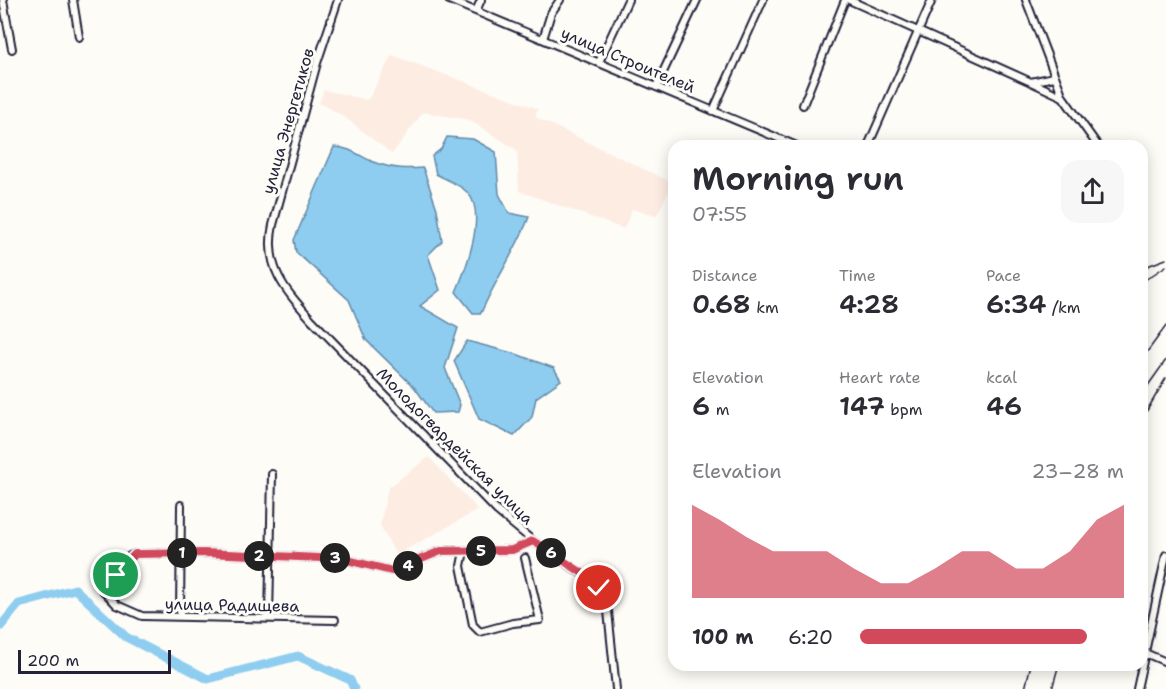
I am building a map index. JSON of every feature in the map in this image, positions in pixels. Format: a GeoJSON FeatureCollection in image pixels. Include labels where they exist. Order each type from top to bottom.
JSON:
{"type":"FeatureCollection","features":[{"type":"Feature","properties":{"kind":"street"},"geometry":{"type":"LineString","coordinates":[[3,0],[12,49]]}},
{"type":"Feature","properties":{"kind":"street"},"geometry":{"type":"LineString","coordinates":[[73,0],[79,37]]}},
{"type":"Feature","properties":{"kind":"street","name":"улица Энергетиков"},"geometry":{"type":"LineString","coordinates":[[269,251],[280,197],[317,63],[338,0]]}},
{"type":"Feature","properties":{"kind":"street","name":"улица Строителей"},"geometry":{"type":"LineString","coordinates":[[449,0],[783,140]]}},
{"type":"Feature","properties":{"kind":"street"},"geometry":{"type":"LineString","coordinates":[[476,11],[481,0]]}},
{"type":"Feature","properties":{"kind":"street"},"geometry":{"type":"LineString","coordinates":[[543,39],[551,13],[560,0]]}},
{"type":"Feature","properties":{"kind":"street"},"geometry":{"type":"LineString","coordinates":[[599,62],[628,0]]}},
{"type":"Feature","properties":{"kind":"street"},"geometry":{"type":"LineString","coordinates":[[656,87],[697,0]]}},
{"type":"Feature","properties":{"kind":"street"},"geometry":{"type":"LineString","coordinates":[[713,111],[763,0]]}},
{"type":"Feature","properties":{"kind":"street"},"geometry":{"type":"LineString","coordinates":[[802,105],[847,0],[1063,97]]}},
{"type":"Feature","properties":{"kind":"street"},"geometry":{"type":"LineString","coordinates":[[871,140],[932,0]]}},
{"type":"Feature","properties":{"kind":"street"},"geometry":{"type":"LineString","coordinates":[[1026,0],[1063,97],[1094,140]]}},
{"type":"Feature","properties":{"kind":"street"},"geometry":{"type":"LineString","coordinates":[[1031,82],[1054,77]]}},
{"type":"Feature","properties":{"kind":"street","name":"Молодогвардейская улица"},"geometry":{"type":"LineString","coordinates":[[269,251],[278,276],[311,319],[480,495],[533,541],[587,576],[599,588],[608,611],[616,689]]}},
{"type":"Feature","properties":{"kind":"street"},"geometry":{"type":"LineString","coordinates":[[269,618],[272,474]]}},
{"type":"Feature","properties":{"kind":"street"},"geometry":{"type":"LineString","coordinates":[[180,616],[182,505]]}},
{"type":"Feature","properties":{"kind":"street"},"geometry":{"type":"LineString","coordinates":[[182,554],[343,559],[392,571],[433,553],[512,550],[533,541]]}},
{"type":"Feature","properties":{"kind":"street"},"geometry":{"type":"LineString","coordinates":[[464,551],[460,566],[473,625],[475,630],[480,632],[513,623],[540,620],[525,558]]}},
{"type":"Feature","properties":{"kind":"street","name":"улица Радищева"},"geometry":{"type":"LineString","coordinates":[[182,554],[135,554],[102,589],[117,605],[132,613],[158,618],[180,616],[335,620]]}},
{"type":"Feature","properties":{"kind":"street"},"geometry":{"type":"LineString","coordinates":[[1148,639],[1166,555]]}},
{"type":"Feature","properties":{"kind":"street"},"geometry":{"type":"LineString","coordinates":[[1148,654],[1166,662]]}},
{"type":"Feature","properties":{"kind":"street"},"geometry":{"type":"LineString","coordinates":[[1137,689],[1141,671]]}},
{"type":"Feature","properties":{"kind":"shaded area"},"geometry":{"type":"Polygon","coordinates":[[[392,55],[538,109],[535,117],[668,181],[668,193],[656,216],[632,209],[624,229],[519,191],[517,150],[469,120],[423,112],[392,154],[343,116],[319,103],[324,90],[368,100],[392,55]]]}},
{"type":"Feature","properties":{"kind":"shaded area"},"geometry":{"type":"Polygon","coordinates":[[[429,457],[478,510],[396,555],[380,525],[388,488],[429,457]]]}},
{"type":"Feature","properties":{"kind":"water"},"geometry":{"type":"Polygon","coordinates":[[[447,137],[473,139],[496,152],[499,194],[509,213],[529,217],[481,313],[473,313],[456,292],[473,242],[476,214],[473,202],[465,190],[436,174],[432,156],[441,149],[447,137]]]}},
{"type":"Feature","properties":{"kind":"water"},"geometry":{"type":"Polygon","coordinates":[[[334,147],[352,151],[385,166],[423,168],[437,209],[442,241],[428,255],[440,290],[420,306],[458,328],[445,368],[460,405],[458,412],[433,413],[415,388],[366,340],[349,300],[296,252],[294,240],[334,147]]]}},
{"type":"Feature","properties":{"kind":"water"},"geometry":{"type":"Polygon","coordinates":[[[467,341],[516,354],[554,368],[561,380],[536,398],[532,417],[514,436],[479,419],[454,361],[467,341]]]}},
{"type":"Feature","properties":{"kind":"waterway"},"geometry":{"type":"LineString","coordinates":[[0,627],[19,604],[75,589],[126,637],[208,679],[298,656],[350,680],[354,689]]}},
{"type":"Feature","properties":{"kind":"railway"},"geometry":{"type":"LineString","coordinates":[[1148,266],[1166,259]]}},
{"type":"Feature","properties":{"kind":"railway"},"geometry":{"type":"LineString","coordinates":[[1148,278],[1166,266]]}},
{"type":"Feature","properties":{"kind":"railway"},"geometry":{"type":"LineString","coordinates":[[1148,351],[1166,326]]}},
{"type":"Feature","properties":{"kind":"railway"},"geometry":{"type":"LineString","coordinates":[[1148,386],[1166,360]]}},
{"type":"Feature","properties":{"kind":"railway"},"geometry":{"type":"LineString","coordinates":[[1148,409],[1166,378]]}},
{"type":"Feature","properties":{"kind":"railway"},"geometry":{"type":"LineString","coordinates":[[1025,689],[1029,671]]}},
{"type":"Feature","properties":{"kind":"railway"},"geometry":{"type":"LineString","coordinates":[[1052,689],[1057,671]]}},
{"type":"Feature","properties":{"kind":"route"},"geometry":{"type":"LineString","coordinates":[[116,575],[130,556],[135,554],[204,553],[343,559],[392,571],[441,551],[512,550],[533,541],[587,576],[599,588]]}}]}
